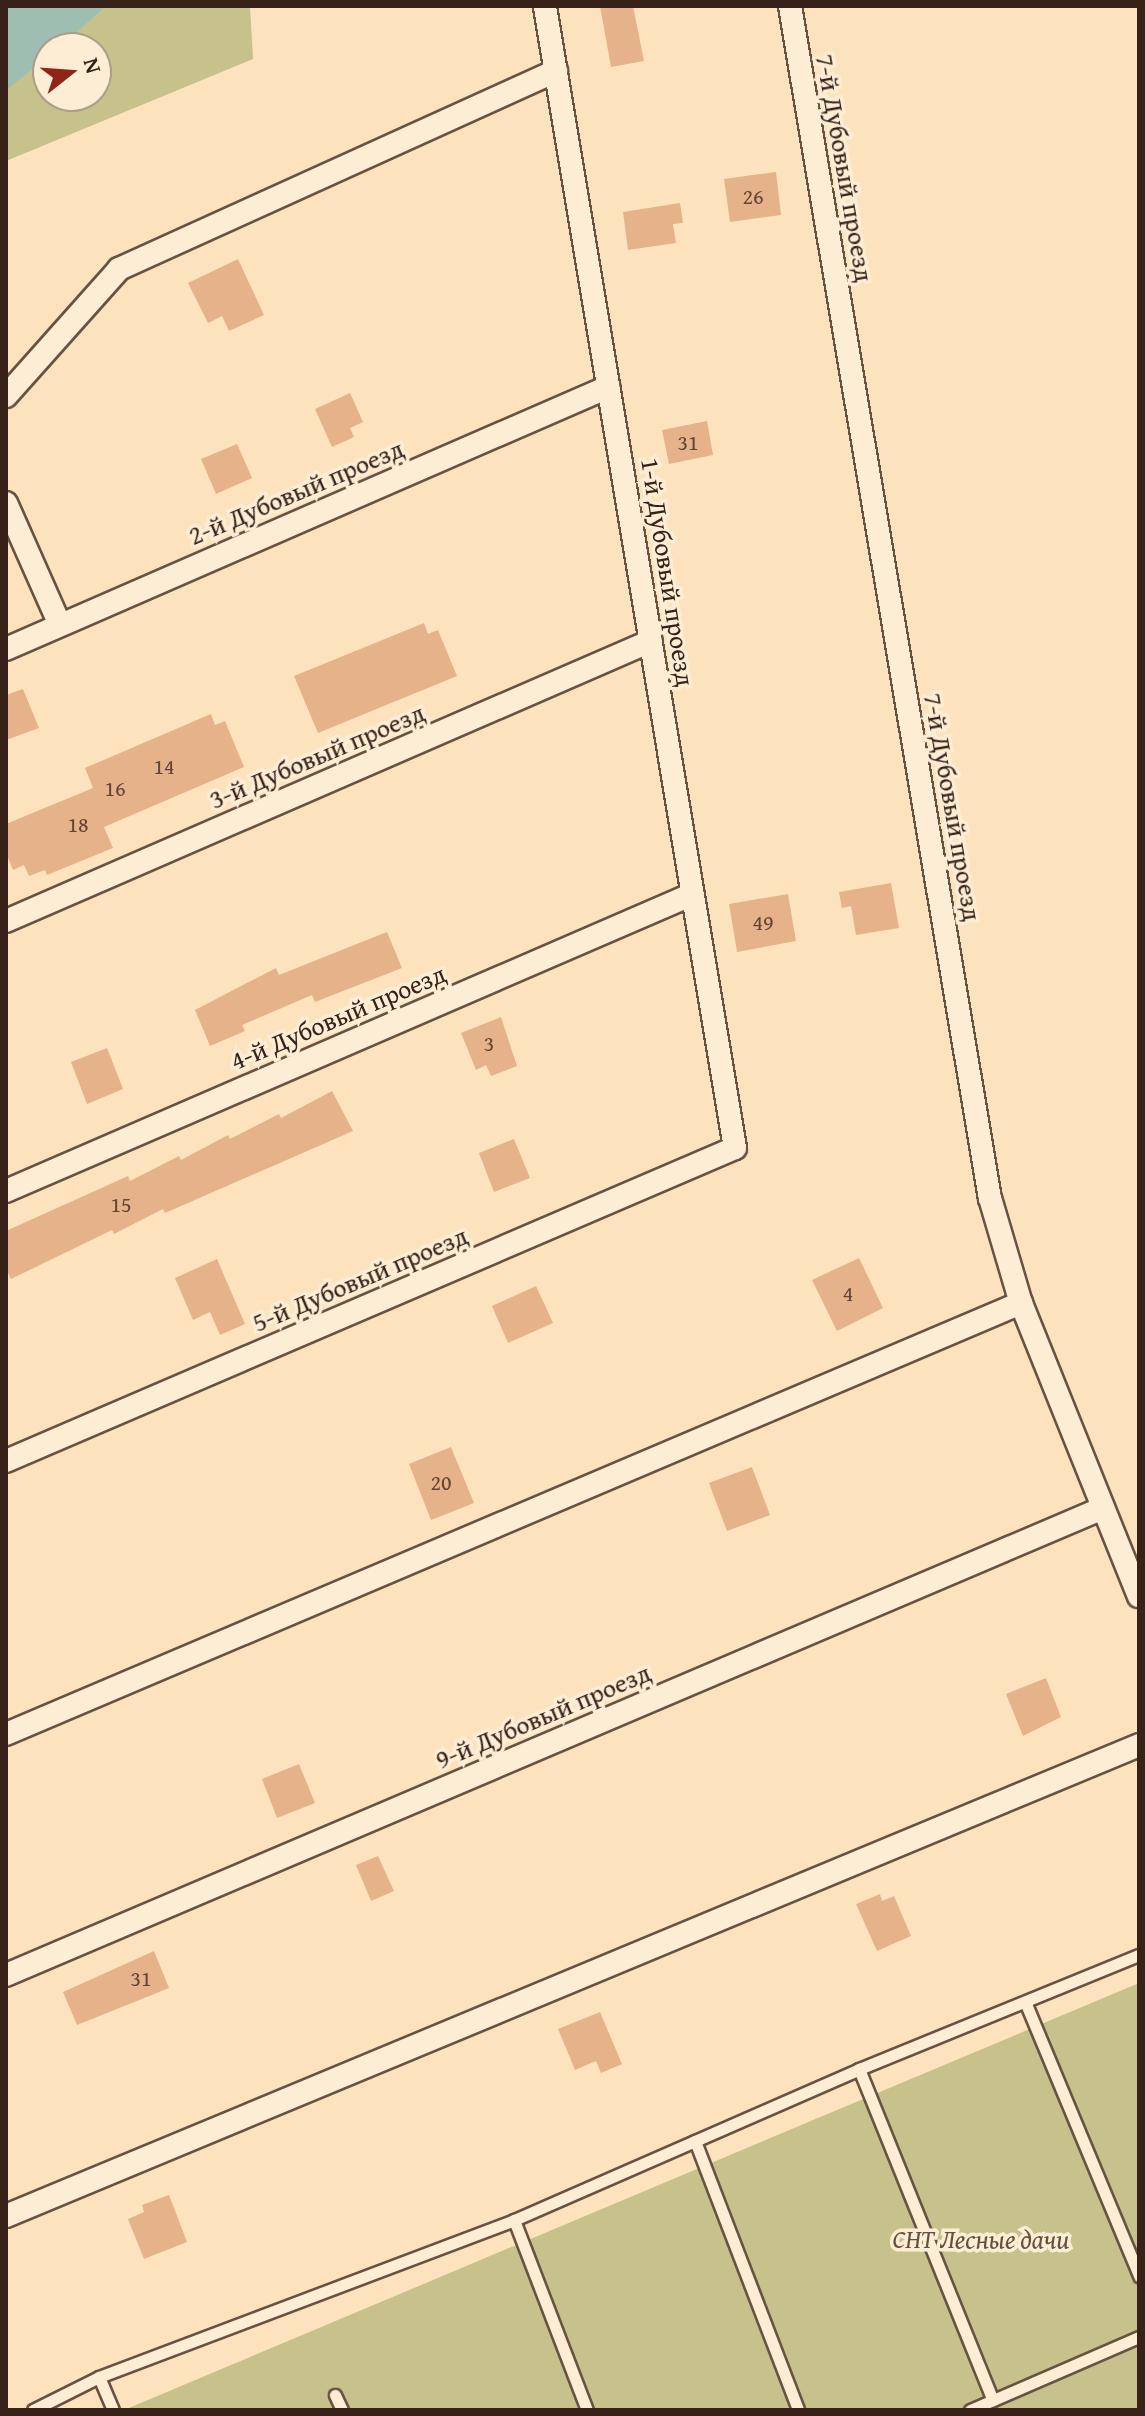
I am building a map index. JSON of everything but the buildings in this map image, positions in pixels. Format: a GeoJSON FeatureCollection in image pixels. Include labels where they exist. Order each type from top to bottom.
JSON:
{"type":"FeatureCollection","features":[{"type":"Feature","properties":{"kind":"street","name":"1-й Дубовый проезд"},"geometry":{"type":"LineString","coordinates":[[545,6],[735,1148]]}},
{"type":"Feature","properties":{"kind":"street","name":"7-й Дубовый проезд"},"geometry":{"type":"LineString","coordinates":[[790,6],[990,1198],[1021,1303],[1139,1596]]}},
{"type":"Feature","properties":{"kind":"street"},"geometry":{"type":"LineString","coordinates":[[6,396],[119,269],[556,71]]}},
{"type":"Feature","properties":{"kind":"street","name":"2-й Дубовый проезд"},"geometry":{"type":"LineString","coordinates":[[6,649],[608,387]]}},
{"type":"Feature","properties":{"kind":"street"},"geometry":{"type":"LineString","coordinates":[[6,503],[60,625]]}},
{"type":"Feature","properties":{"kind":"street","name":"3-й Дубовый проезд"},"geometry":{"type":"LineString","coordinates":[[6,921],[651,641]]}},
{"type":"Feature","properties":{"kind":"street","name":"4-й Дубовый проезд"},"geometry":{"type":"LineString","coordinates":[[6,1191],[693,894]]}},
{"type":"Feature","properties":{"kind":"street","name":"5-й Дубовый проезд"},"geometry":{"type":"LineString","coordinates":[[6,1461],[735,1148]]}},
{"type":"Feature","properties":{"kind":"street"},"geometry":{"type":"LineString","coordinates":[[6,1734],[1021,1303]]}},
{"type":"Feature","properties":{"kind":"street","name":"9-й Дубовый проезд"},"geometry":{"type":"LineString","coordinates":[[6,1975],[1103,1508]]}},
{"type":"Feature","properties":{"kind":"street"},"geometry":{"type":"LineString","coordinates":[[6,2216],[1139,1745]]}},
{"type":"Feature","properties":{"kind":"lane"},"geometry":{"type":"LineString","coordinates":[[33,2410],[99,2377],[514,2220],[859,2069],[1026,2004],[1139,1955]]}},
{"type":"Feature","properties":{"kind":"lane"},"geometry":{"type":"LineString","coordinates":[[1026,2004],[1139,2276]]}},
{"type":"Feature","properties":{"kind":"lane"},"geometry":{"type":"LineString","coordinates":[[859,2069],[993,2400]]}},
{"type":"Feature","properties":{"kind":"lane"},"geometry":{"type":"LineString","coordinates":[[695,2141],[798,2410]]}},
{"type":"Feature","properties":{"kind":"lane"},"geometry":{"type":"LineString","coordinates":[[514,2220],[587,2410]]}},
{"type":"Feature","properties":{"kind":"lane"},"geometry":{"type":"LineString","coordinates":[[972,2410],[1139,2337]]}},
{"type":"Feature","properties":{"kind":"lane"},"geometry":{"type":"LineString","coordinates":[[99,2377],[113,2410]]}},
{"type":"Feature","properties":{"kind":"lane"},"geometry":{"type":"LineString","coordinates":[[335,2395],[342,2410]]}},
{"type":"Feature","properties":{"kind":"green space"},"geometry":{"type":"Polygon","coordinates":[[[6,6],[250,6],[253,59],[6,161],[6,6]]]}},
{"type":"Feature","properties":{"kind":"green space","name":"СНТ Лесные дачи"},"geometry":{"type":"Polygon","coordinates":[[[1139,1983],[1139,2410],[124,2410],[1139,1983]]]}},
{"type":"Feature","properties":{"kind":"shaded area"},"geometry":{"type":"Polygon","coordinates":[[[6,6],[106,6],[77,32],[32,32],[32,70],[6,90],[6,6]]]}}]}
